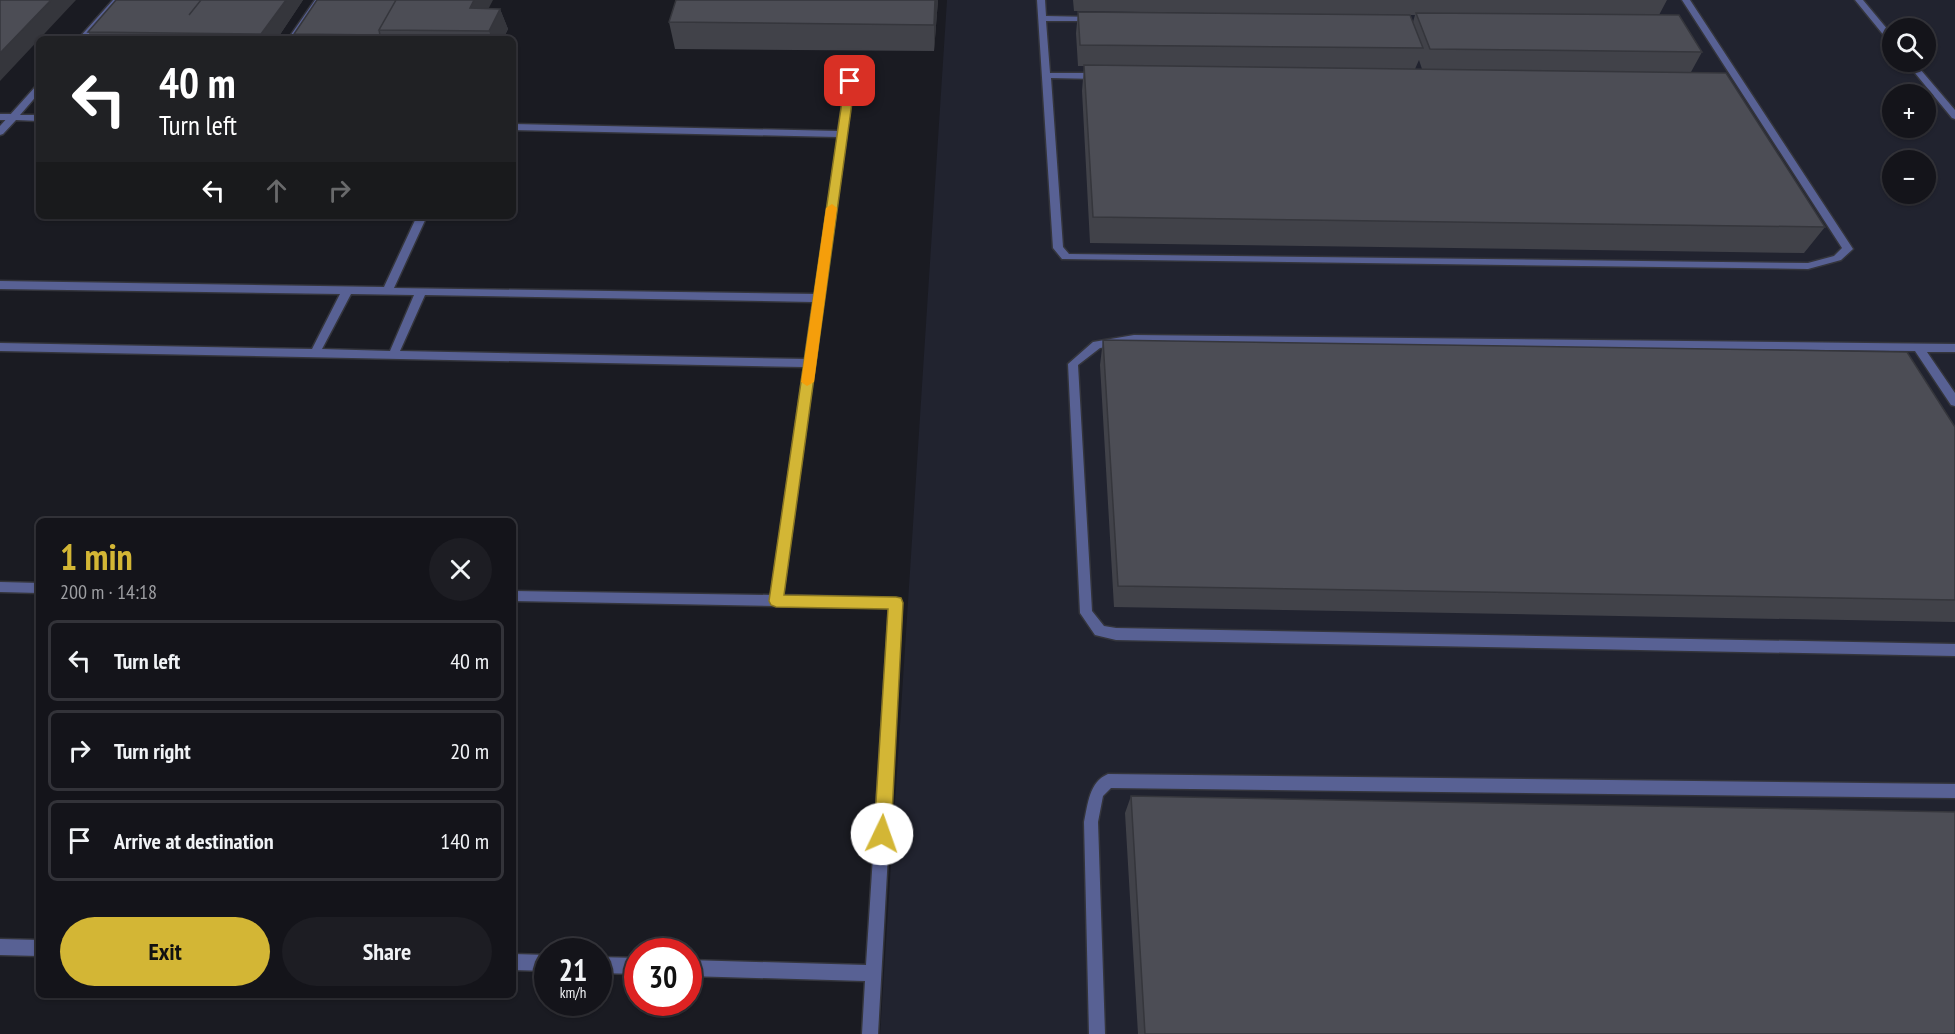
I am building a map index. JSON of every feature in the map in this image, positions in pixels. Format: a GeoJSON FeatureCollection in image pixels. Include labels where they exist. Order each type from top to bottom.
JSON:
{"type":"FeatureCollection","features":[{"type":"Feature","properties":{"kind":"street"},"geometry":{"type":"LineString","coordinates":[[85,36],[117,0]]}},
{"type":"Feature","properties":{"kind":"street"},"geometry":{"type":"LineString","coordinates":[[294,36],[319,0]]}},
{"type":"Feature","properties":{"kind":"street"},"geometry":{"type":"LineString","coordinates":[[1041,0],[1058,248],[1066,257],[1808,266],[1837,258],[1848,249],[1686,0]]}},
{"type":"Feature","properties":{"kind":"street"},"geometry":{"type":"LineString","coordinates":[[1859,0],[1882,28]]}},
{"type":"Feature","properties":{"kind":"street"},"geometry":{"type":"LineString","coordinates":[[1042,18],[1101,19]]}},
{"type":"Feature","properties":{"kind":"street"},"geometry":{"type":"LineString","coordinates":[[1690,25],[1702,25]]}},
{"type":"Feature","properties":{"kind":"street"},"geometry":{"type":"LineString","coordinates":[[1918,72],[1955,117]]}},
{"type":"Feature","properties":{"kind":"street"},"geometry":{"type":"LineString","coordinates":[[1046,75],[1106,76]]}},
{"type":"Feature","properties":{"kind":"street"},"geometry":{"type":"LineString","coordinates":[[776,601],[850,81]]}},
{"type":"Feature","properties":{"kind":"street"},"geometry":{"type":"LineString","coordinates":[[1730,86],[1742,86]]}},
{"type":"Feature","properties":{"kind":"street"},"geometry":{"type":"LineString","coordinates":[[0,132],[36,91]]}},
{"type":"Feature","properties":{"kind":"street"},"geometry":{"type":"LineString","coordinates":[[0,117],[36,118]]}},
{"type":"Feature","properties":{"kind":"street"},"geometry":{"type":"LineString","coordinates":[[516,127],[842,134]]}},
{"type":"Feature","properties":{"kind":"street"},"geometry":{"type":"LineString","coordinates":[[387,291],[421,219]]}},
{"type":"Feature","properties":{"kind":"street"},"geometry":{"type":"LineString","coordinates":[[0,285],[819,298]]}},
{"type":"Feature","properties":{"kind":"street"},"geometry":{"type":"LineString","coordinates":[[315,353],[347,291]]}},
{"type":"Feature","properties":{"kind":"street"},"geometry":{"type":"LineString","coordinates":[[393,355],[421,292]]}},
{"type":"Feature","properties":{"kind":"street"},"geometry":{"type":"LineString","coordinates":[[1955,348],[1134,339],[1097,345],[1073,364],[1086,613],[1100,631],[1116,634],[1955,650]]}},
{"type":"Feature","properties":{"kind":"street"},"geometry":{"type":"LineString","coordinates":[[0,347],[810,363]]}},
{"type":"Feature","properties":{"kind":"street"},"geometry":{"type":"LineString","coordinates":[[1918,347],[1955,402]]}},
{"type":"Feature","properties":{"kind":"street"},"geometry":{"type":"LineString","coordinates":[[0,587],[36,588]]}},
{"type":"Feature","properties":{"kind":"street"},"geometry":{"type":"LineString","coordinates":[[516,596],[896,603],[870,1034]]}},
{"type":"Feature","properties":{"kind":"street"},"geometry":{"type":"LineString","coordinates":[[1097,1034],[1091,822],[1097,794],[1108,781],[1955,791]]}},
{"type":"Feature","properties":{"kind":"street"},"geometry":{"type":"LineString","coordinates":[[0,947],[36,948]]}},
{"type":"Feature","properties":{"kind":"street"},"geometry":{"type":"LineString","coordinates":[[516,962],[534,963]]}},
{"type":"Feature","properties":{"kind":"street"},"geometry":{"type":"LineString","coordinates":[[702,968],[874,974]]}},
{"type":"Feature","properties":{"kind":"shaded area"},"geometry":{"type":"Polygon","coordinates":[[[947,0],[1955,0],[1955,1034],[880,1034],[947,0]]]}},
{"type":"Feature","properties":{"kind":"building"},"geometry":{"type":"Polygon","coordinates":[[[0,0],[51,0],[0,53],[0,0]]]}},
{"type":"Feature","properties":{"kind":"building"},"geometry":{"type":"Polygon","coordinates":[[[116,0],[286,0],[261,34],[88,32],[116,0]]]}},
{"type":"Feature","properties":{"kind":"building"},"geometry":{"type":"Polygon","coordinates":[[[317,0],[396,0],[379,30],[380,35],[294,34],[317,0]]]}},
{"type":"Feature","properties":{"kind":"building"},"geometry":{"type":"Polygon","coordinates":[[[396,0],[474,0],[470,8],[500,9],[489,31],[379,30],[396,0]]]}},
{"type":"Feature","properties":{"kind":"building"},"geometry":{"type":"Polygon","coordinates":[[[676,0],[935,0],[934,25],[669,22],[676,0]]]}},
{"type":"Feature","properties":{"kind":"building"},"geometry":{"type":"Polygon","coordinates":[[[1078,12],[1410,15],[1423,48],[1080,45],[1078,12]]]}},
{"type":"Feature","properties":{"kind":"building"},"geometry":{"type":"Polygon","coordinates":[[[1416,13],[1679,15],[1702,52],[1430,49],[1416,13]]]}},
{"type":"Feature","properties":{"kind":"building"},"geometry":{"type":"Polygon","coordinates":[[[1084,65],[1726,73],[1825,227],[1093,217],[1084,65]]]}},
{"type":"Feature","properties":{"kind":"building"},"geometry":{"type":"Polygon","coordinates":[[[1103,340],[1907,352],[1955,427],[1955,600],[1118,586],[1103,340]]]}},
{"type":"Feature","properties":{"kind":"building"},"geometry":{"type":"Polygon","coordinates":[[[1131,796],[1955,812],[1955,1034],[1145,1034],[1131,796]]]}},
{"type":"Feature","properties":{"kind":"slow traffic"},"geometry":{"type":"LineString","coordinates":[[807,382],[832,208]]}},
{"type":"Feature","properties":{"kind":"route"},"geometry":{"type":"LineString","coordinates":[[850,81],[776,601],[896,603],[882,834]]}}]}
